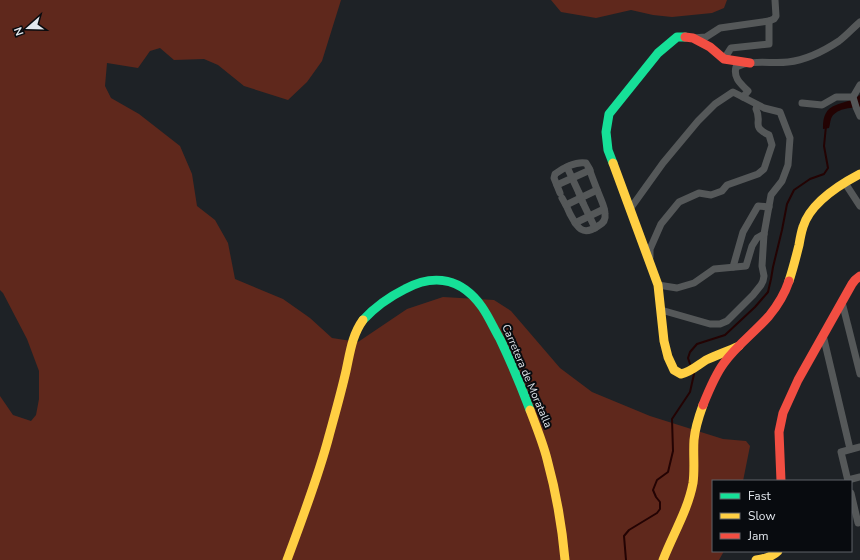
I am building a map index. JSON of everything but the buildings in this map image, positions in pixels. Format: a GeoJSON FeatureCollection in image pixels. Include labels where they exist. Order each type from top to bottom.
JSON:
{"type":"FeatureCollection","features":[{"type":"Feature","properties":{"kind":"main road"},"geometry":{"type":"LineString","coordinates":[[739,346],[707,360],[685,373],[681,374],[674,370],[668,357],[664,341],[658,285],[608,150],[606,132],[608,114],[658,53],[677,37],[693,38],[710,47],[724,59],[750,63]]}},
{"type":"Feature","properties":{"kind":"main road"},"geometry":{"type":"LineString","coordinates":[[663,560],[682,519],[690,495],[694,471],[694,438],[701,413],[717,373],[728,356],[771,314],[785,293],[802,228],[810,214],[820,202],[845,183],[859,175]]}},
{"type":"Feature","properties":{"kind":"main road"},"geometry":{"type":"LineString","coordinates":[[781,480],[780,432],[781,420],[786,406],[798,380],[852,284],[860,276]]}},
{"type":"Feature","properties":{"kind":"main road","name":"Carretera de Moratalla"},"geometry":{"type":"LineString","coordinates":[[287,560],[323,459],[352,345],[359,325],[378,306],[403,289],[424,280],[437,280],[450,282],[457,285],[466,290],[478,302],[490,321],[506,354],[522,391],[551,473],[565,560]]}},
{"type":"Feature","properties":{"kind":"main road"},"geometry":{"type":"LineString","coordinates":[[756,560],[771,557],[777,552]]}},
{"type":"Feature","properties":{"kind":"street"},"geometry":{"type":"LineString","coordinates":[[693,38],[706,37],[720,28],[774,19],[776,16],[775,0]]}},
{"type":"Feature","properties":{"kind":"street"},"geometry":{"type":"LineString","coordinates":[[724,59],[731,48],[769,44],[769,21]]}},
{"type":"Feature","properties":{"kind":"street"},"geometry":{"type":"LineString","coordinates":[[743,97],[748,91],[735,75],[736,68],[740,65],[750,63],[788,62],[814,55],[840,40],[860,22]]}},
{"type":"Feature","properties":{"kind":"street"},"geometry":{"type":"LineString","coordinates":[[860,85],[853,98],[860,116]]}},
{"type":"Feature","properties":{"kind":"street"},"geometry":{"type":"LineString","coordinates":[[630,209],[664,163],[698,121],[715,104],[733,92],[764,108],[780,112],[790,138],[788,165],[782,181],[771,195],[764,234],[762,266],[764,276],[761,285],[753,295],[724,323],[710,324],[661,310]]}},
{"type":"Feature","properties":{"kind":"street"},"geometry":{"type":"LineString","coordinates":[[802,103],[822,105],[836,97],[853,98]]}},
{"type":"Feature","properties":{"kind":"street"},"geometry":{"type":"LineString","coordinates":[[652,267],[650,249],[661,224],[680,202],[699,193],[711,195],[722,191],[727,185],[758,174],[764,169],[772,145],[768,135],[761,131],[758,127],[757,105]]}},
{"type":"Feature","properties":{"kind":"street"},"geometry":{"type":"LineString","coordinates":[[580,162],[586,163],[590,170],[604,209],[605,220],[596,228],[583,231],[575,223],[554,178],[555,174],[580,162]]}},
{"type":"Feature","properties":{"kind":"street"},"geometry":{"type":"LineString","coordinates":[[567,167],[596,228]]}},
{"type":"Feature","properties":{"kind":"street"},"geometry":{"type":"LineString","coordinates":[[557,185],[590,170]]}},
{"type":"Feature","properties":{"kind":"street"},"geometry":{"type":"LineString","coordinates":[[845,183],[860,206]]}},
{"type":"Feature","properties":{"kind":"street"},"geometry":{"type":"LineString","coordinates":[[566,205],[597,190]]}},
{"type":"Feature","properties":{"kind":"street"},"geometry":{"type":"LineString","coordinates":[[733,267],[743,232],[758,206],[769,207]]}},
{"type":"Feature","properties":{"kind":"street"},"geometry":{"type":"LineString","coordinates":[[575,223],[604,209]]}},
{"type":"Feature","properties":{"kind":"street"},"geometry":{"type":"LineString","coordinates":[[658,285],[677,288],[694,282],[714,269],[746,266],[752,246],[757,238],[764,234]]}},
{"type":"Feature","properties":{"kind":"street"},"geometry":{"type":"LineString","coordinates":[[842,302],[860,374]]}},
{"type":"Feature","properties":{"kind":"street"},"geometry":{"type":"LineString","coordinates":[[823,335],[850,449]]}},
{"type":"Feature","properties":{"kind":"street"},"geometry":{"type":"LineString","coordinates":[[860,447],[841,452],[848,480],[860,477]]}},
{"type":"Feature","properties":{"kind":"street"},"geometry":{"type":"LineString","coordinates":[[852,496],[857,508],[858,523]]}},
{"type":"Feature","properties":{"kind":"shaded area"},"geometry":{"type":"Polygon","coordinates":[[[0,0],[341,0],[322,61],[307,82],[288,100],[244,86],[218,65],[204,59],[174,60],[160,48],[150,51],[138,68],[107,63],[105,86],[111,98],[139,114],[180,146],[192,174],[197,206],[215,220],[228,243],[235,279],[283,299],[310,318],[332,338],[358,342],[407,309],[443,297],[494,300],[511,311],[560,368],[592,392],[650,416],[723,439],[746,441],[750,446],[743,480],[712,480],[712,552],[723,552],[719,560],[0,560],[0,396],[13,415],[31,421],[36,415],[39,399],[39,371],[27,339],[0,290],[0,0]]]}},
{"type":"Feature","properties":{"kind":"shaded area"},"geometry":{"type":"Polygon","coordinates":[[[551,0],[727,0],[724,8],[712,13],[672,17],[653,15],[631,10],[596,18],[561,12],[551,0]]]}},
{"type":"Feature","properties":{"kind":"shaded area"},"geometry":{"type":"Polygon","coordinates":[[[860,95],[860,107],[844,109],[836,113],[831,119],[829,128],[823,129],[824,117],[830,108],[860,95]]]}},
{"type":"Feature","properties":{"kind":"waterway"},"geometry":{"type":"LineString","coordinates":[[690,364],[688,358],[690,352],[697,344],[725,335],[755,307],[768,292],[787,204],[794,190],[810,179],[824,174],[828,168],[824,146],[826,126]]}},
{"type":"Feature","properties":{"kind":"waterway"},"geometry":{"type":"LineString","coordinates":[[626,560],[624,536],[629,530],[657,513],[660,509],[660,502],[653,490],[657,480],[668,472],[673,451],[672,419],[690,392],[694,374]]}},
{"type":"Feature","properties":{"kind":"traffic: fast"},"geometry":{"type":"LineString","coordinates":[[613,163],[608,150],[606,132],[609,114],[658,53],[677,37],[685,37]]}},
{"type":"Feature","properties":{"kind":"traffic: fast"},"geometry":{"type":"LineString","coordinates":[[363,320],[388,299],[416,284],[437,280],[457,285],[466,290],[482,307],[487,315],[508,356],[530,410]]}},
{"type":"Feature","properties":{"kind":"traffic: slow"},"geometry":{"type":"LineString","coordinates":[[613,163],[658,285],[664,341],[668,357],[674,370],[681,374],[685,373],[706,360],[739,346]]}},
{"type":"Feature","properties":{"kind":"traffic: slow"},"geometry":{"type":"LineString","coordinates":[[789,281],[803,227],[812,211],[826,196],[860,174]]}},
{"type":"Feature","properties":{"kind":"traffic: slow"},"geometry":{"type":"LineString","coordinates":[[287,560],[325,452],[352,344],[356,332],[363,320]]}},
{"type":"Feature","properties":{"kind":"traffic: slow"},"geometry":{"type":"LineString","coordinates":[[663,560],[691,493],[694,478],[695,436],[697,422],[703,405]]}},
{"type":"Feature","properties":{"kind":"traffic: slow"},"geometry":{"type":"LineString","coordinates":[[530,410],[544,447],[553,484],[565,560]]}},
{"type":"Feature","properties":{"kind":"traffic: slow"},"geometry":{"type":"LineString","coordinates":[[756,560],[768,557],[777,552]]}},
{"type":"Feature","properties":{"kind":"traffic: jam"},"geometry":{"type":"LineString","coordinates":[[685,37],[693,38],[710,47],[724,59],[750,63]]}},
{"type":"Feature","properties":{"kind":"traffic: jam"},"geometry":{"type":"LineString","coordinates":[[781,480],[779,432],[783,413],[798,380],[852,284],[860,276]]}},
{"type":"Feature","properties":{"kind":"traffic: jam"},"geometry":{"type":"LineString","coordinates":[[703,405],[712,383],[729,356],[769,316],[781,299],[789,281]]}}]}
